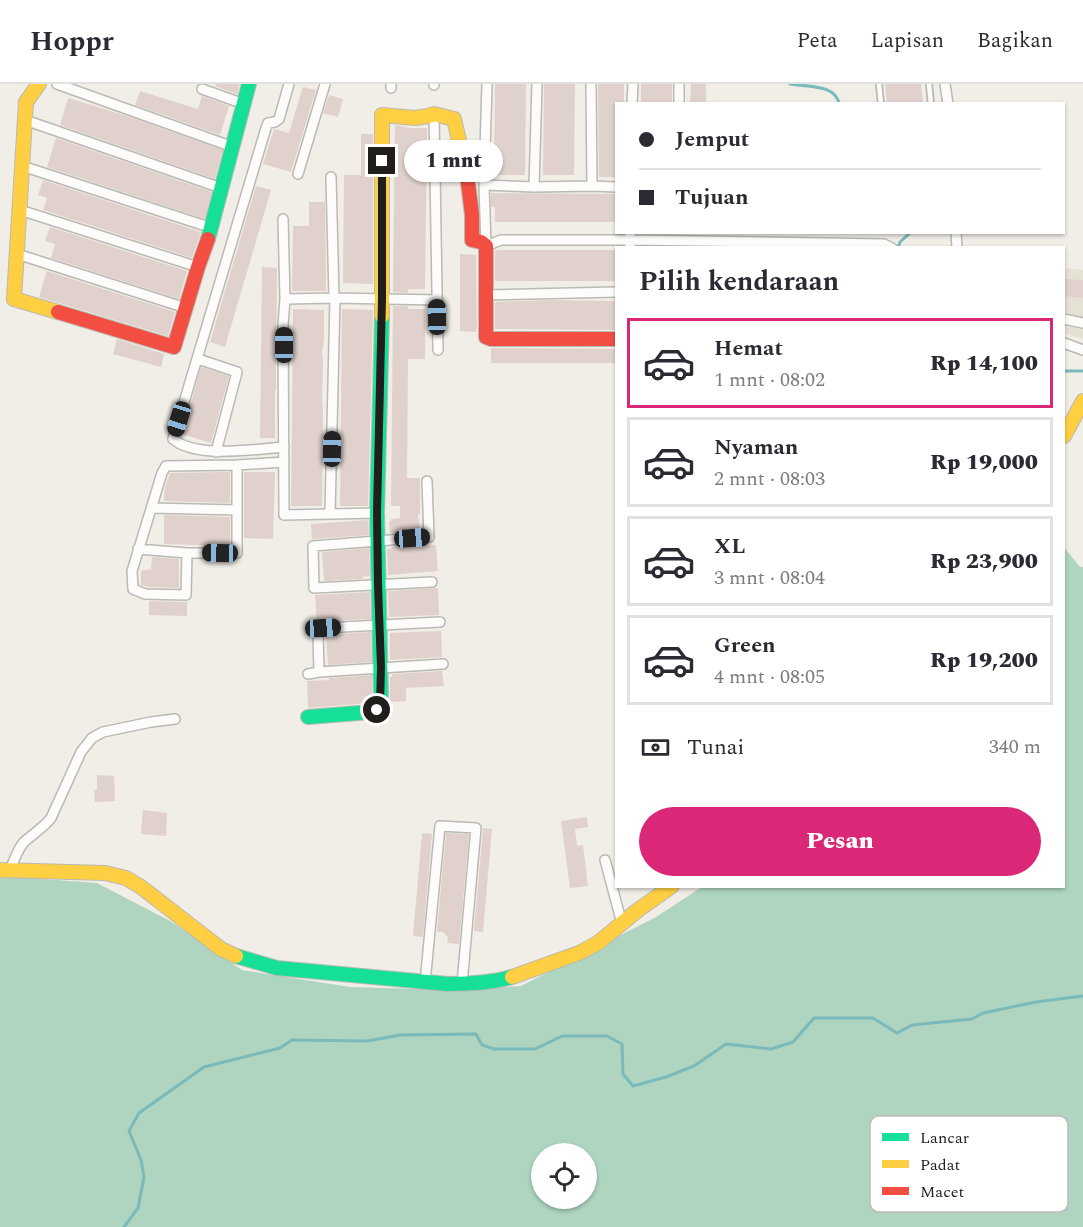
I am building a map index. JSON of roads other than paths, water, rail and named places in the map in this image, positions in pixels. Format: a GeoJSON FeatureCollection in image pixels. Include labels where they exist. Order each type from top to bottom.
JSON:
{"type":"FeatureCollection","features":[{"type":"Feature","properties":{"kind":"street"},"geometry":{"type":"LineString","coordinates":[[39,84],[26,102],[14,298],[174,346],[212,228],[249,84]]}},
{"type":"Feature","properties":{"kind":"street"},"geometry":{"type":"LineString","coordinates":[[57,84],[233,147]]}},
{"type":"Feature","properties":{"kind":"street"},"geometry":{"type":"LineString","coordinates":[[284,447],[216,452],[180,445],[173,439],[266,128],[268,123],[279,119],[289,84]]}},
{"type":"Feature","properties":{"kind":"street"},"geometry":{"type":"LineString","coordinates":[[298,174],[326,84]]}},
{"type":"Feature","properties":{"kind":"street"},"geometry":{"type":"LineString","coordinates":[[487,84],[484,185],[486,337],[490,339],[615,339]]}},
{"type":"Feature","properties":{"kind":"street"},"geometry":{"type":"LineString","coordinates":[[534,187],[537,84]]}},
{"type":"Feature","properties":{"kind":"street"},"geometry":{"type":"LineString","coordinates":[[591,84],[592,186]]}},
{"type":"Feature","properties":{"kind":"street"},"geometry":{"type":"LineString","coordinates":[[632,102],[633,84]]}},
{"type":"Feature","properties":{"kind":"street"},"geometry":{"type":"LineString","coordinates":[[678,102],[679,84]]}},
{"type":"Feature","properties":{"kind":"street"},"geometry":{"type":"LineString","coordinates":[[945,84],[948,102]]}},
{"type":"Feature","properties":{"kind":"street"},"geometry":{"type":"LineString","coordinates":[[202,89],[244,104]]}},
{"type":"Feature","properties":{"kind":"street"},"geometry":{"type":"LineString","coordinates":[[308,717],[371,712],[377,710],[380,704],[377,513],[382,299],[382,115],[411,118],[429,117],[434,114],[454,119],[465,164],[472,215],[472,240],[486,246]]}},
{"type":"Feature","properties":{"kind":"street"},"geometry":{"type":"LineString","coordinates":[[434,114],[438,350]]}},
{"type":"Feature","properties":{"kind":"street"},"geometry":{"type":"LineString","coordinates":[[25,120],[221,188]]}},
{"type":"Feature","properties":{"kind":"street"},"geometry":{"type":"LineString","coordinates":[[22,166],[212,228]]}},
{"type":"Feature","properties":{"kind":"street"},"geometry":{"type":"LineString","coordinates":[[330,514],[334,298],[331,177]]}},
{"type":"Feature","properties":{"kind":"street"},"geometry":{"type":"LineString","coordinates":[[484,185],[615,187]]}},
{"type":"Feature","properties":{"kind":"street"},"geometry":{"type":"LineString","coordinates":[[20,210],[198,267]]}},
{"type":"Feature","properties":{"kind":"street"},"geometry":{"type":"LineString","coordinates":[[283,219],[284,515],[377,513]]}},
{"type":"Feature","properties":{"kind":"street"},"geometry":{"type":"LineString","coordinates":[[486,246],[501,240],[630,240],[888,246]]}},
{"type":"Feature","properties":{"kind":"street"},"geometry":{"type":"LineString","coordinates":[[17,254],[186,308]]}},
{"type":"Feature","properties":{"kind":"street"},"geometry":{"type":"LineString","coordinates":[[486,295],[615,292]]}},
{"type":"Feature","properties":{"kind":"street"},"geometry":{"type":"LineString","coordinates":[[285,299],[437,300]]}},
{"type":"Feature","properties":{"kind":"street"},"geometry":{"type":"LineString","coordinates":[[1065,319],[1083,323]]}},
{"type":"Feature","properties":{"kind":"street"},"geometry":{"type":"LineString","coordinates":[[1065,343],[1083,350]]}},
{"type":"Feature","properties":{"kind":"street"},"geometry":{"type":"LineString","coordinates":[[198,360],[237,372],[216,452]]}},
{"type":"Feature","properties":{"kind":"street"},"geometry":{"type":"LineString","coordinates":[[1065,434],[1083,401]]}},
{"type":"Feature","properties":{"kind":"street"},"geometry":{"type":"LineString","coordinates":[[187,553],[186,595],[145,594],[133,589],[132,571],[166,466],[284,462]]}},
{"type":"Feature","properties":{"kind":"street"},"geometry":{"type":"LineString","coordinates":[[138,549],[187,553],[237,553],[237,465]]}},
{"type":"Feature","properties":{"kind":"street"},"geometry":{"type":"LineString","coordinates":[[427,482],[429,537],[313,546],[314,588],[432,582]]}},
{"type":"Feature","properties":{"kind":"street"},"geometry":{"type":"LineString","coordinates":[[152,508],[237,510]]}},
{"type":"Feature","properties":{"kind":"street"},"geometry":{"type":"LineString","coordinates":[[320,672],[318,634],[323,628],[440,622]]}},
{"type":"Feature","properties":{"kind":"street"},"geometry":{"type":"LineString","coordinates":[[308,674],[443,663]]}},
{"type":"Feature","properties":{"kind":"street"},"geometry":{"type":"LineString","coordinates":[[5,870],[24,843],[51,818],[81,752],[92,738],[103,732],[175,719]]}},
{"type":"Feature","properties":{"kind":"street"},"geometry":{"type":"LineString","coordinates":[[425,983],[440,826],[476,828],[462,984]]}},
{"type":"Feature","properties":{"kind":"street"},"geometry":{"type":"LineString","coordinates":[[605,860],[622,924]]}},
{"type":"Feature","properties":{"kind":"street"},"geometry":{"type":"LineString","coordinates":[[5,870],[105,873],[126,878],[141,887],[221,950],[239,958],[277,968],[425,983],[462,984],[498,981],[549,965],[598,943],[669,888]]}},
{"type":"Feature","properties":{"kind":"lane"},"geometry":{"type":"LineString","coordinates":[[879,84],[881,102]]}},
{"type":"Feature","properties":{"kind":"lane"},"geometry":{"type":"LineString","coordinates":[[929,84],[931,102]]}},
{"type":"Feature","properties":{"kind":"waterway"},"geometry":{"type":"LineString","coordinates":[[790,84],[827,90],[838,102]]}},
{"type":"Feature","properties":{"kind":"waterway"},"geometry":{"type":"LineString","coordinates":[[899,246],[909,234]]}},
{"type":"Feature","properties":{"kind":"waterway"},"geometry":{"type":"LineString","coordinates":[[1065,371],[1083,371]]}},
{"type":"Feature","properties":{"kind":"waterway"},"geometry":{"type":"LineString","coordinates":[[124,1227],[138,1208],[144,1177],[141,1160],[129,1131],[139,1113],[204,1067],[280,1048],[292,1040],[367,1041],[400,1035],[476,1034],[482,1045],[494,1049],[535,1049],[562,1036],[607,1036],[622,1044],[623,1074],[633,1086],[694,1066],[726,1044],[771,1049],[793,1042],[814,1018],[873,1018],[897,1033],[912,1025],[972,1019],[983,1013],[1036,1002],[1083,996]]}}]}
